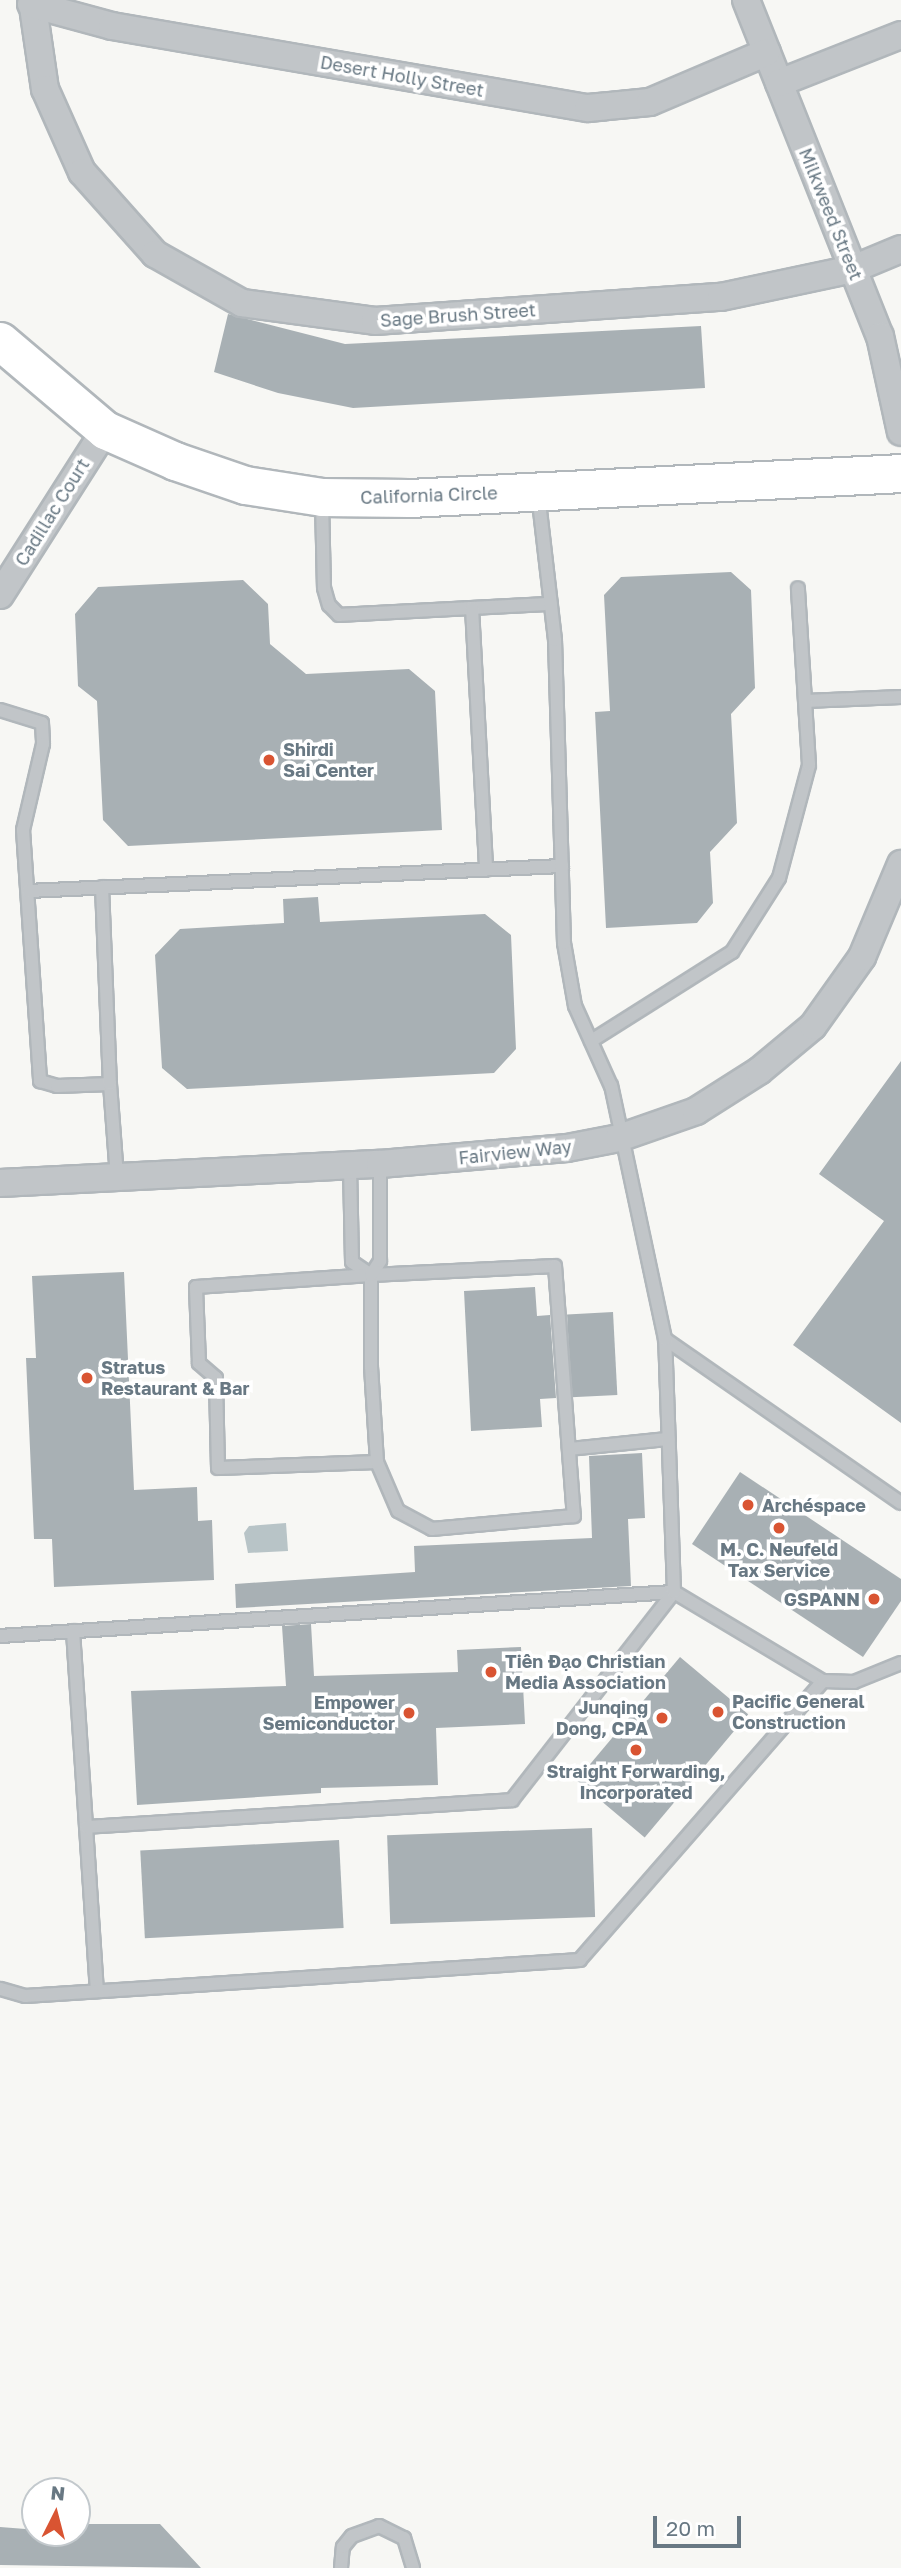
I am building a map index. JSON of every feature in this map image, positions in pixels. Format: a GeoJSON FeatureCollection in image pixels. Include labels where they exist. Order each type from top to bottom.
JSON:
{"type":"FeatureCollection","features":[{"type":"Feature","properties":{"kind":"street","name":"Milkweed Street"},"geometry":{"type":"LineString","coordinates":[[746,0],[880,335],[901,432]]}},
{"type":"Feature","properties":{"kind":"street","name":"Desert Holly Street"},"geometry":{"type":"LineString","coordinates":[[32,2],[112,26],[588,108],[650,103],[768,52]]}},
{"type":"Feature","properties":{"kind":"street","name":"Sage Brush Street"},"geometry":{"type":"LineString","coordinates":[[32,2],[45,89],[82,172],[155,254],[242,303],[375,321],[721,297],[853,269],[901,249]]}},
{"type":"Feature","properties":{"kind":"street"},"geometry":{"type":"LineString","coordinates":[[779,83],[901,35]]}},
{"type":"Feature","properties":{"kind":"street","name":"California Circle"},"geometry":{"type":"LineString","coordinates":[[0,341],[105,429],[174,461],[245,485],[322,497],[538,491],[901,473]]}},
{"type":"Feature","properties":{"kind":"street","name":"Cadillac Court"},"geometry":{"type":"LineString","coordinates":[[0,595],[105,429]]}},
{"type":"Feature","properties":{"kind":"street","name":"Fairview Way"},"geometry":{"type":"LineString","coordinates":[[0,1183],[380,1164],[567,1148],[619,1138],[695,1111],[760,1071],[813,1026],[862,957],[901,864]]}},
{"type":"Feature","properties":{"kind":"lane"},"geometry":{"type":"LineString","coordinates":[[86,1827],[512,1801],[674,1592],[665,1339],[619,1138],[611,1086],[575,1006],[564,943],[551,604],[538,491]]}},
{"type":"Feature","properties":{"kind":"lane"},"geometry":{"type":"LineString","coordinates":[[322,497],[324,588],[329,605],[339,615],[551,604]]}},
{"type":"Feature","properties":{"kind":"lane"},"geometry":{"type":"LineString","coordinates":[[591,1041],[732,952],[779,878],[809,765],[798,588]]}},
{"type":"Feature","properties":{"kind":"lane"},"geometry":{"type":"LineString","coordinates":[[472,608],[486,870]]}},
{"type":"Feature","properties":{"kind":"lane"},"geometry":{"type":"LineString","coordinates":[[805,701],[901,697]]}},
{"type":"Feature","properties":{"kind":"lane"},"geometry":{"type":"LineString","coordinates":[[0,710],[42,723],[43,744],[23,830],[40,1081],[57,1086],[110,1084]]}},
{"type":"Feature","properties":{"kind":"lane"},"geometry":{"type":"LineString","coordinates":[[29,891],[562,866]]}},
{"type":"Feature","properties":{"kind":"lane"},"geometry":{"type":"LineString","coordinates":[[102,887],[110,1084],[117,1177]]}},
{"type":"Feature","properties":{"kind":"lane"},"geometry":{"type":"LineString","coordinates":[[377,1462],[218,1468],[216,1378],[199,1363],[196,1287],[371,1275],[555,1266],[574,1516],[432,1529],[398,1511],[377,1462],[371,1275],[380,1261],[380,1164]]}},
{"type":"Feature","properties":{"kind":"lane"},"geometry":{"type":"LineString","coordinates":[[350,1166],[352,1262],[371,1275]]}},
{"type":"Feature","properties":{"kind":"lane"},"geometry":{"type":"LineString","coordinates":[[665,1339],[901,1503]]}},
{"type":"Feature","properties":{"kind":"lane"},"geometry":{"type":"LineString","coordinates":[[569,1449],[668,1439]]}},
{"type":"Feature","properties":{"kind":"lane"},"geometry":{"type":"LineString","coordinates":[[0,1636],[674,1592],[822,1681],[854,1682],[901,1662]]}},
{"type":"Feature","properties":{"kind":"lane"},"geometry":{"type":"LineString","coordinates":[[73,1631],[97,1991]]}},
{"type":"Feature","properties":{"kind":"lane"},"geometry":{"type":"LineString","coordinates":[[0,1989],[25,1996],[580,1960],[822,1681]]}},
{"type":"Feature","properties":{"kind":"lane"},"geometry":{"type":"LineString","coordinates":[[341,2568],[343,2547],[352,2536],[379,2526],[404,2538],[414,2566],[428,2568]]}},
{"type":"Feature","properties":{"kind":"shaded area"},"geometry":{"type":"Polygon","coordinates":[[[286,1523],[288,1551],[248,1553],[244,1533],[249,1526],[286,1523]]]}},
{"type":"Feature","properties":{"kind":"building"},"geometry":{"type":"Polygon","coordinates":[[[228,314],[345,344],[701,326],[705,388],[353,408],[278,393],[214,372],[228,314]]]}},
{"type":"Feature","properties":{"kind":"building"},"geometry":{"type":"Polygon","coordinates":[[[731,572],[751,590],[755,688],[731,714],[737,823],[710,852],[713,903],[697,923],[606,928],[595,712],[610,711],[604,595],[621,577],[731,572]]]}},
{"type":"Feature","properties":{"kind":"building","name":"Shirdi Sai Center"},"geometry":{"type":"Polygon","coordinates":[[[243,580],[268,604],[270,644],[306,674],[409,669],[435,691],[442,830],[128,846],[103,820],[97,701],[78,686],[75,614],[98,587],[243,580]]]}},
{"type":"Feature","properties":{"kind":"building"},"geometry":{"type":"Polygon","coordinates":[[[318,897],[320,922],[485,914],[511,935],[516,1049],[494,1073],[187,1089],[162,1068],[155,955],[180,929],[284,923],[283,899],[318,897]]]}},
{"type":"Feature","properties":{"kind":"building"},"geometry":{"type":"Polygon","coordinates":[[[901,1061],[901,1423],[793,1345],[884,1221],[819,1174],[901,1061]]]}},
{"type":"Feature","properties":{"kind":"building"},"geometry":{"type":"Polygon","coordinates":[[[124,1272],[134,1490],[197,1487],[198,1521],[212,1520],[214,1580],[54,1587],[52,1539],[34,1539],[26,1358],[36,1358],[32,1276],[124,1272]]]}},
{"type":"Feature","properties":{"kind":"building"},"geometry":{"type":"Polygon","coordinates":[[[535,1287],[537,1316],[550,1315],[556,1398],[540,1399],[542,1427],[471,1431],[464,1291],[535,1287]]]}},
{"type":"Feature","properties":{"kind":"building"},"geometry":{"type":"Polygon","coordinates":[[[613,1312],[617,1395],[571,1397],[567,1314],[613,1312]]]}},
{"type":"Feature","properties":{"kind":"building"},"geometry":{"type":"Polygon","coordinates":[[[642,1453],[645,1518],[628,1519],[631,1586],[236,1608],[235,1584],[415,1572],[414,1546],[592,1538],[589,1456],[642,1453]]]}},
{"type":"Feature","properties":{"kind":"building"},"geometry":{"type":"Polygon","coordinates":[[[740,1472],[901,1579],[901,1601],[863,1657],[692,1544],[740,1472]]]}},
{"type":"Feature","properties":{"kind":"building"},"geometry":{"type":"Polygon","coordinates":[[[311,1624],[314,1676],[458,1672],[457,1650],[521,1647],[525,1724],[436,1728],[438,1785],[321,1788],[321,1793],[137,1805],[131,1691],[286,1686],[282,1626],[311,1624]]]}},
{"type":"Feature","properties":{"kind":"building"},"geometry":{"type":"Polygon","coordinates":[[[680,1657],[748,1714],[645,1838],[577,1780],[680,1657]]]}},
{"type":"Feature","properties":{"kind":"building"},"geometry":{"type":"Polygon","coordinates":[[[592,1828],[595,1917],[390,1924],[387,1835],[592,1828]]]}},
{"type":"Feature","properties":{"kind":"building"},"geometry":{"type":"Polygon","coordinates":[[[339,1840],[344,1928],[145,1938],[140,1850],[339,1840]]]}},
{"type":"Feature","properties":{"kind":"building"},"geometry":{"type":"Polygon","coordinates":[[[91,2524],[160,2524],[201,2568],[0,2565],[0,2527],[21,2529],[21,2547],[91,2547],[91,2524]]]}},
{"type":"Feature","properties":{"kind":"place","name":"Shirdi Sai Center"},"geometry":{"type":"Point","coordinates":[269,760]}},
{"type":"Feature","properties":{"kind":"place","name":"Stratus Restaurant & Bar"},"geometry":{"type":"Point","coordinates":[87,1378]}},
{"type":"Feature","properties":{"kind":"place","name":"Archéspace"},"geometry":{"type":"Point","coordinates":[748,1505]}},
{"type":"Feature","properties":{"kind":"place","name":"M. C. Neufeld Tax Service"},"geometry":{"type":"Point","coordinates":[779,1528]}},
{"type":"Feature","properties":{"kind":"place","name":"GSPANN"},"geometry":{"type":"Point","coordinates":[874,1599]}},
{"type":"Feature","properties":{"kind":"place","name":"Tiên Đạo Christian Media Association"},"geometry":{"type":"Point","coordinates":[491,1672]}},
{"type":"Feature","properties":{"kind":"place","name":"Pacific General Construction"},"geometry":{"type":"Point","coordinates":[718,1712]}},
{"type":"Feature","properties":{"kind":"place","name":"Empower Semiconductor"},"geometry":{"type":"Point","coordinates":[409,1713]}},
{"type":"Feature","properties":{"kind":"place","name":"Junqing Dong, CPA"},"geometry":{"type":"Point","coordinates":[662,1718]}},
{"type":"Feature","properties":{"kind":"place","name":"Straight Forwarding, Incorporated"},"geometry":{"type":"Point","coordinates":[636,1750]}}]}
